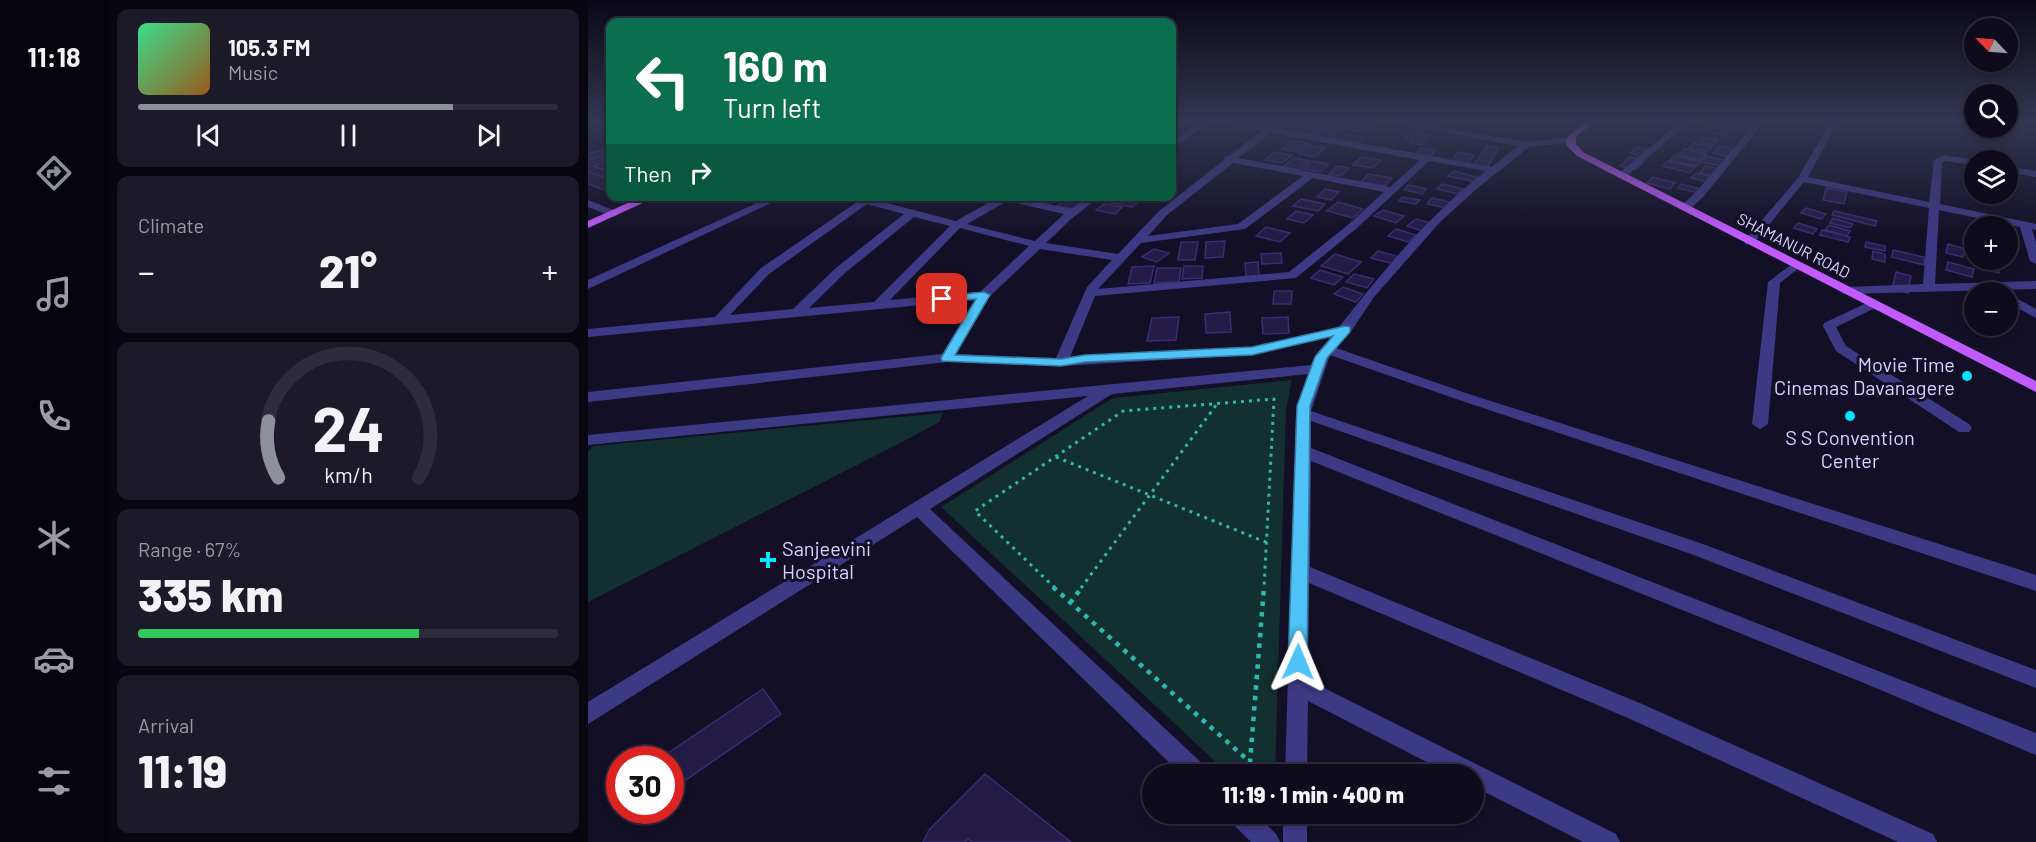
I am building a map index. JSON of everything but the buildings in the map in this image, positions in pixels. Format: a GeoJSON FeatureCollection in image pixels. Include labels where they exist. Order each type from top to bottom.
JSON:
{"type":"FeatureCollection","features":[{"type":"Feature","properties":{"kind":"main road","name":"SHAMANUR ROAD"},"geometry":{"type":"LineString","coordinates":[[1590,159],[2036,387]]}},
{"type":"Feature","properties":{"kind":"main road"},"geometry":{"type":"LineString","coordinates":[[588,225],[642,201]]}},
{"type":"Feature","properties":{"kind":"street"},"geometry":{"type":"LineString","coordinates":[[1061,362],[1093,287],[1162,213],[1228,159]]}},
{"type":"Feature","properties":{"kind":"street"},"geometry":{"type":"LineString","coordinates":[[1229,159],[1391,190]]}},
{"type":"Feature","properties":{"kind":"street"},"geometry":{"type":"LineString","coordinates":[[1091,293],[1292,275],[1353,226],[1427,159]]}},
{"type":"Feature","properties":{"kind":"street"},"geometry":{"type":"LineString","coordinates":[[1435,159],[1494,170]]}},
{"type":"Feature","properties":{"kind":"street"},"geometry":{"type":"LineString","coordinates":[[1296,764],[1304,413],[1317,369],[1327,349],[1345,329],[1370,294],[1437,219],[1508,159]]}},
{"type":"Feature","properties":{"kind":"street"},"geometry":{"type":"LineString","coordinates":[[1621,176],[1643,159]]}},
{"type":"Feature","properties":{"kind":"street"},"geometry":{"type":"LineString","coordinates":[[1684,208],[1699,195],[1729,159]]}},
{"type":"Feature","properties":{"kind":"street"},"geometry":{"type":"LineString","coordinates":[[1749,242],[1802,179],[1813,159]]}},
{"type":"Feature","properties":{"kind":"street"},"geometry":{"type":"LineString","coordinates":[[1929,288],[1937,162],[1941,159]]}},
{"type":"Feature","properties":{"kind":"street"},"geometry":{"type":"LineString","coordinates":[[2018,171],[2036,174]]}},
{"type":"Feature","properties":{"kind":"street"},"geometry":{"type":"LineString","coordinates":[[1139,240],[1241,227],[1310,176]]}},
{"type":"Feature","properties":{"kind":"street"},"geometry":{"type":"LineString","coordinates":[[1802,179],[2030,226],[2036,261]]}},
{"type":"Feature","properties":{"kind":"street"},"geometry":{"type":"LineString","coordinates":[[588,285],[770,201]]}},
{"type":"Feature","properties":{"kind":"street"},"geometry":{"type":"LineString","coordinates":[[719,320],[765,271],[865,201],[1038,245],[1122,258]]}},
{"type":"Feature","properties":{"kind":"street"},"geometry":{"type":"LineString","coordinates":[[879,305],[958,224],[995,201]]}},
{"type":"Feature","properties":{"kind":"street"},"geometry":{"type":"LineString","coordinates":[[1020,201],[1073,213]]}},
{"type":"Feature","properties":{"kind":"street"},"geometry":{"type":"LineString","coordinates":[[947,358],[984,295],[1073,213],[1089,201]]}},
{"type":"Feature","properties":{"kind":"street"},"geometry":{"type":"LineString","coordinates":[[588,203],[614,214]]}},
{"type":"Feature","properties":{"kind":"street"},"geometry":{"type":"LineString","coordinates":[[797,313],[841,270],[911,213]]}},
{"type":"Feature","properties":{"kind":"street"},"geometry":{"type":"LineString","coordinates":[[1760,424],[1774,282],[1796,265]]}},
{"type":"Feature","properties":{"kind":"street"},"geometry":{"type":"LineString","coordinates":[[2018,285],[2036,285]]}},
{"type":"Feature","properties":{"kind":"street"},"geometry":{"type":"LineString","coordinates":[[1847,291],[1964,286]]}},
{"type":"Feature","properties":{"kind":"street"},"geometry":{"type":"LineString","coordinates":[[588,333],[984,295]]}},
{"type":"Feature","properties":{"kind":"street"},"geometry":{"type":"LineString","coordinates":[[2018,303],[2036,314]]}},
{"type":"Feature","properties":{"kind":"street"},"geometry":{"type":"LineString","coordinates":[[1873,304],[1830,326],[1841,348],[1964,428]]}},
{"type":"Feature","properties":{"kind":"street"},"geometry":{"type":"LineString","coordinates":[[588,397],[947,358],[1061,362],[1085,358],[1252,351],[1345,329]]}},
{"type":"Feature","properties":{"kind":"street"},"geometry":{"type":"LineString","coordinates":[[1327,349],[1464,397],[2036,583]]}},
{"type":"Feature","properties":{"kind":"street"},"geometry":{"type":"LineString","coordinates":[[588,440],[1317,369]]}},
{"type":"Feature","properties":{"kind":"street"},"geometry":{"type":"LineString","coordinates":[[588,714],[1108,389]]}},
{"type":"Feature","properties":{"kind":"street"},"geometry":{"type":"LineString","coordinates":[[1304,413],[1697,549],[2036,679]]}},
{"type":"Feature","properties":{"kind":"street"},"geometry":{"type":"LineString","coordinates":[[1302,451],[1866,674],[2036,744]]}},
{"type":"Feature","properties":{"kind":"street"},"geometry":{"type":"LineString","coordinates":[[918,508],[1187,764]]}},
{"type":"Feature","properties":{"kind":"street"},"geometry":{"type":"LineString","coordinates":[[1299,571],[1635,711],[1925,842]]}},
{"type":"Feature","properties":{"kind":"street"},"geometry":{"type":"LineString","coordinates":[[1297,685],[1608,842]]}},
{"type":"Feature","properties":{"kind":"street"},"geometry":{"type":"LineString","coordinates":[[1249,824],[1268,842]]}},
{"type":"Feature","properties":{"kind":"street"},"geometry":{"type":"LineString","coordinates":[[1295,824],[1295,842]]}},
{"type":"Feature","properties":{"kind":"path"},"geometry":{"type":"LineString","coordinates":[[1274,399],[1268,543],[1250,762],[1070,603],[975,512],[1123,411],[1217,404],[1274,399]]}},
{"type":"Feature","properties":{"kind":"path"},"geometry":{"type":"LineString","coordinates":[[1070,603],[1217,404]]}},
{"type":"Feature","properties":{"kind":"path"},"geometry":{"type":"LineString","coordinates":[[1056,457],[1268,543]]}},
{"type":"Feature","properties":{"kind":"green space"},"geometry":{"type":"Polygon","coordinates":[[[1292,380],[1286,410],[1275,764],[1218,764],[941,507],[1113,398],[1292,380]]]}},
{"type":"Feature","properties":{"kind":"green space"},"geometry":{"type":"Polygon","coordinates":[[[943,413],[939,422],[906,440],[588,602],[588,451],[594,446],[943,413]]]}},
{"type":"Feature","properties":{"kind":"place","name":"Movie Time Cinemas Davanagere"},"geometry":{"type":"Point","coordinates":[1967,376]}},
{"type":"Feature","properties":{"kind":"place","name":"S S Convention Center"},"geometry":{"type":"Point","coordinates":[1850,416]}},
{"type":"Feature","properties":{"kind":"place","name":"Sanjeevini Hospital"},"geometry":{"type":"Point","coordinates":[768,560]}},
{"type":"Feature","properties":{"kind":"route"},"geometry":{"type":"LineString","coordinates":[[942,299],[984,295],[947,358],[1061,362],[1085,358],[1252,351],[1345,329],[1321,357],[1304,406],[1298,662]]}}]}
